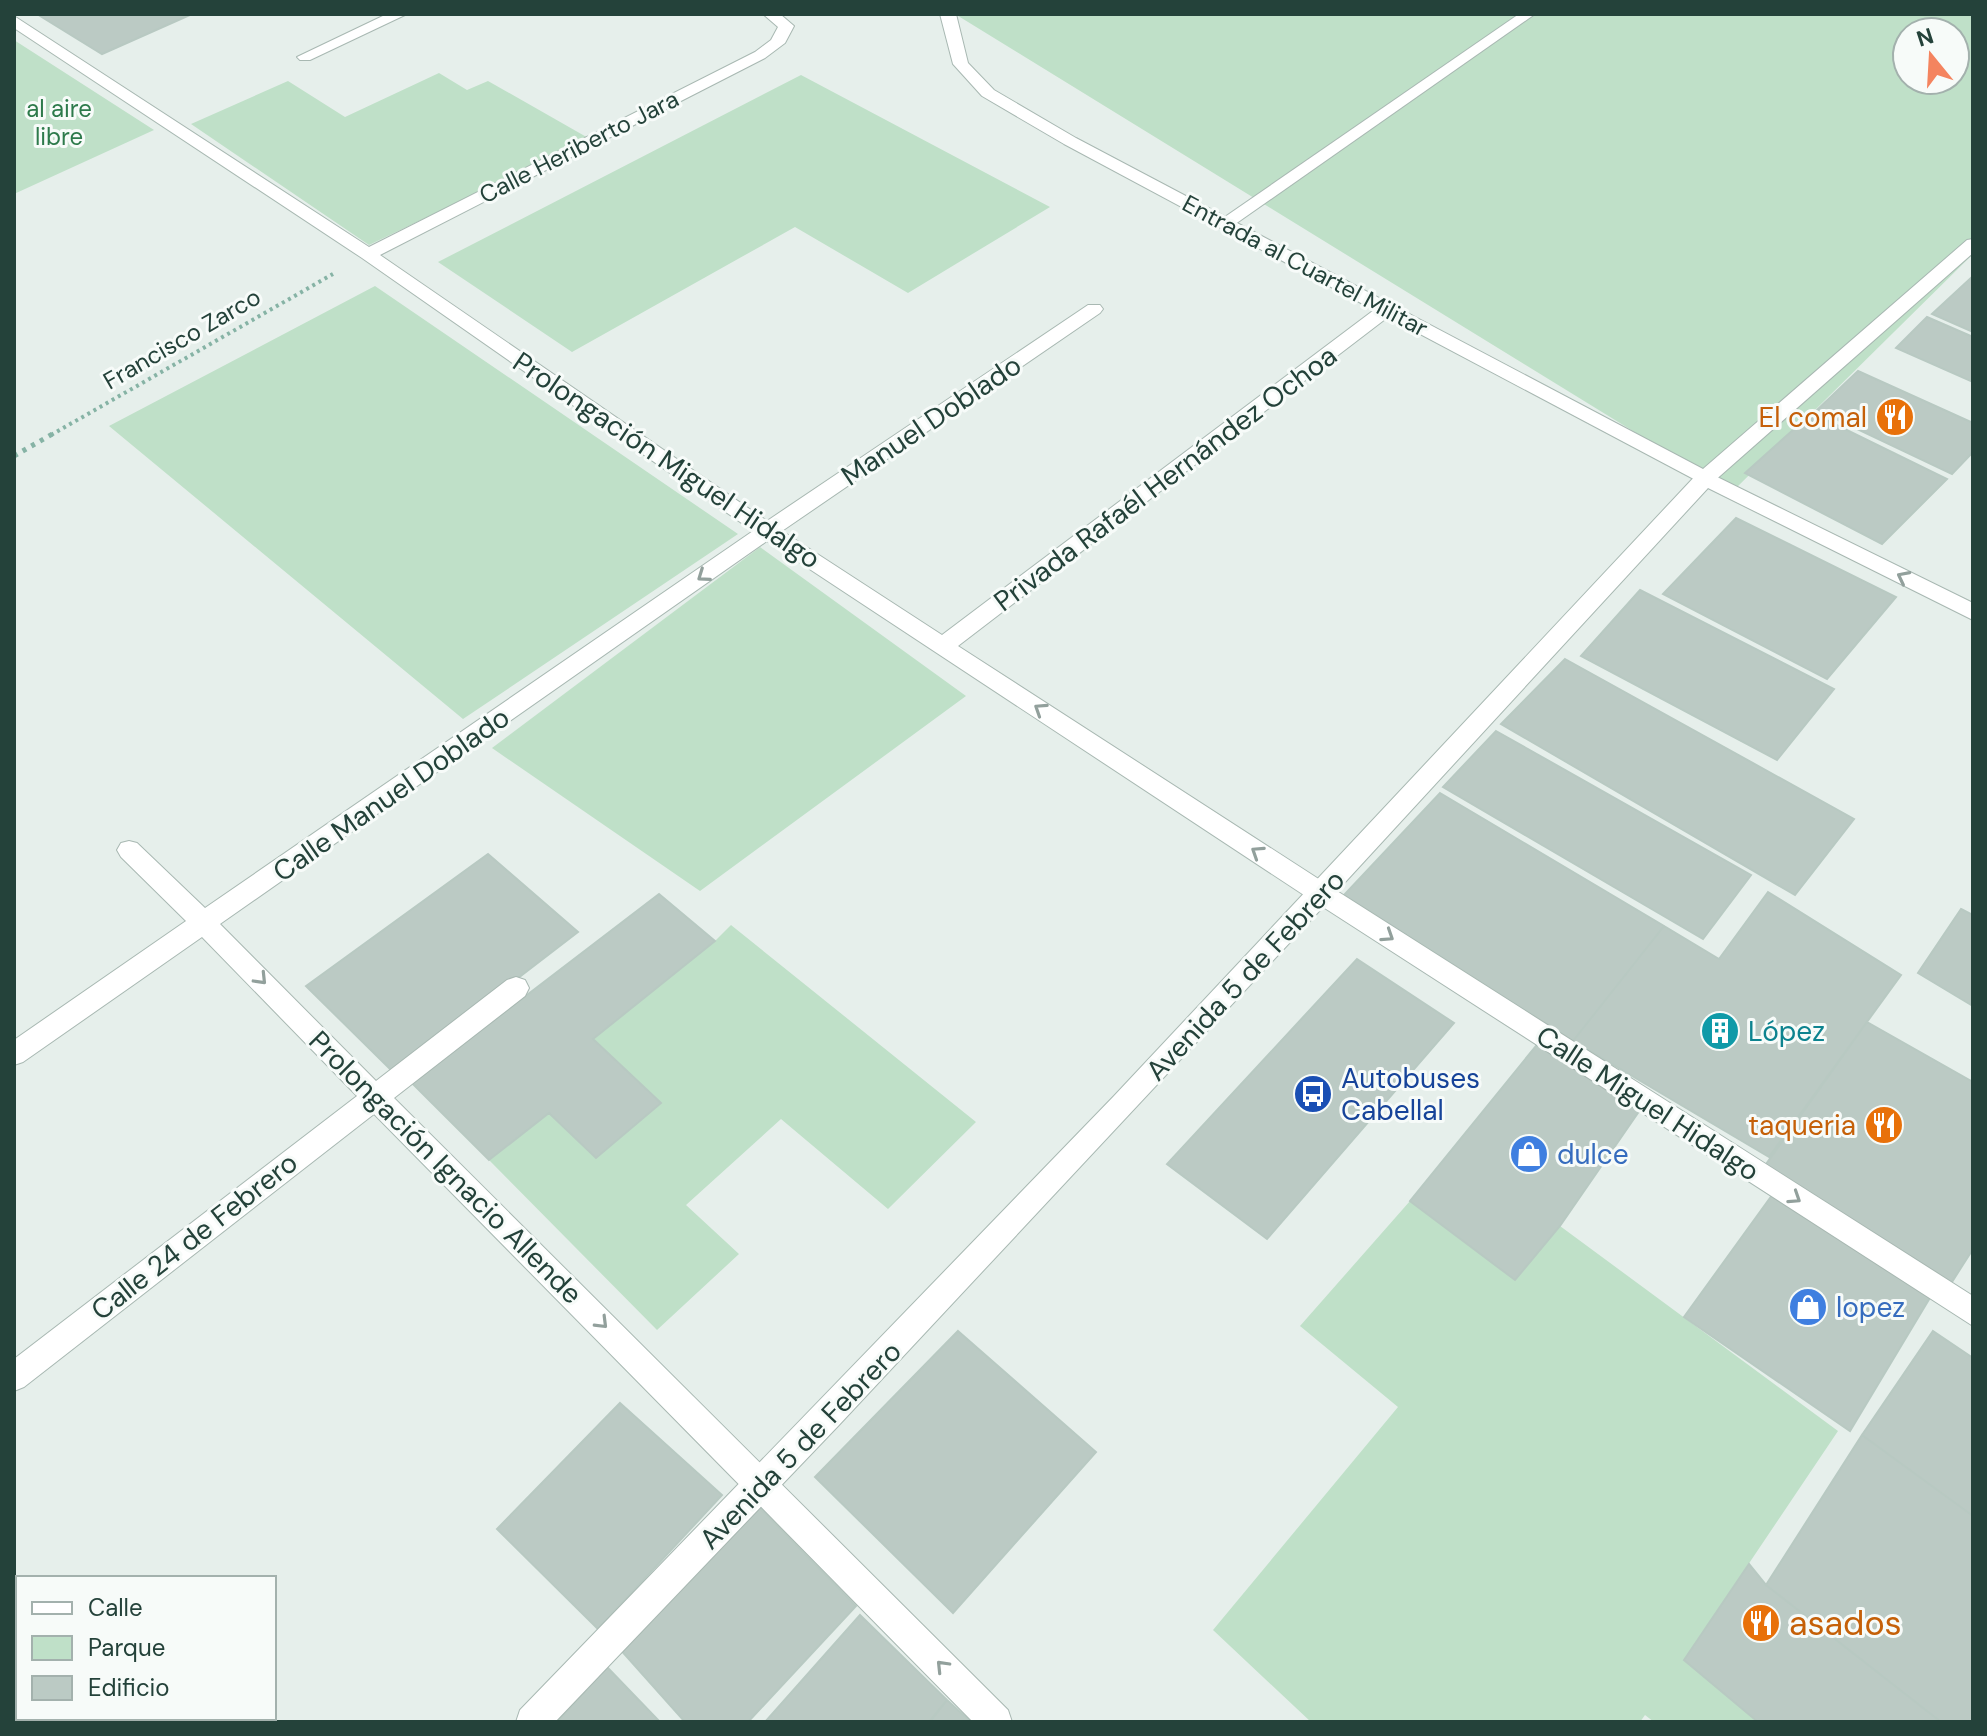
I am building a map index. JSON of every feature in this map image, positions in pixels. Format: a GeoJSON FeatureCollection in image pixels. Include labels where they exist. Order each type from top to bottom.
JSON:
{"type":"FeatureCollection","features":[{"type":"Feature","properties":{"kind":"street"},"geometry":{"type":"LineString","coordinates":[[305,57],[399,14]]}},
{"type":"Feature","properties":{"kind":"street","name":"Calle Heriberto Jara"},"geometry":{"type":"LineString","coordinates":[[368,254],[760,55],[777,44],[785,34],[783,20],[771,14]]}},
{"type":"Feature","properties":{"kind":"street","name":"Entrada al Cuartel Militar"},"geometry":{"type":"LineString","coordinates":[[948,14],[961,64],[988,93],[1070,141],[1705,478],[1973,612]]}},
{"type":"Feature","properties":{"kind":"street","name":"Prolongación Miguel Hidalgo"},"geometry":{"type":"LineString","coordinates":[[14,21],[368,254],[767,531],[1322,894]]}},
{"type":"Feature","properties":{"kind":"street","name":"Avenida 5 de Febrero"},"geometry":{"type":"LineString","coordinates":[[532,1722],[764,1484],[1322,894],[1705,478],[1973,244]]}},
{"type":"Feature","properties":{"kind":"street","name":"Manuel Doblado"},"geometry":{"type":"LineString","coordinates":[[767,531],[1094,309]]}},
{"type":"Feature","properties":{"kind":"street","name":"Privada Rafaél Hernández Ochoa"},"geometry":{"type":"LineString","coordinates":[[943,646],[1386,310]]}},
{"type":"Feature","properties":{"kind":"street","name":"Calle Manuel Doblado"},"geometry":{"type":"LineString","coordinates":[[14,1054],[767,531]]}},
{"type":"Feature","properties":{"kind":"street","name":"Prolongación Ignacio Allende"},"geometry":{"type":"LineString","coordinates":[[129,850],[206,923],[374,1096],[764,1484],[996,1722]]}},
{"type":"Feature","properties":{"kind":"street","name":"Calle Miguel Hidalgo"},"geometry":{"type":"LineString","coordinates":[[1322,894],[1973,1312]]}},
{"type":"Feature","properties":{"kind":"street","name":"Calle 24 de Febrero"},"geometry":{"type":"LineString","coordinates":[[14,1377],[516,988]]}},
{"type":"Feature","properties":{"kind":"lane"},"geometry":{"type":"LineString","coordinates":[[1225,224],[1528,14]]}},
{"type":"Feature","properties":{"kind":"path","name":"Francisco Zarco"},"geometry":{"type":"LineString","coordinates":[[14,456],[368,254]]}},
{"type":"Feature","properties":{"kind":"green space"},"geometry":{"type":"Polygon","coordinates":[[[955,14],[1973,14],[1973,254],[1732,492],[955,14]]]}},
{"type":"Feature","properties":{"kind":"green space","name":"al aire libre"},"geometry":{"type":"Polygon","coordinates":[[[14,40],[154,130],[14,194],[14,40]]]}},
{"type":"Feature","properties":{"kind":"green space"},"geometry":{"type":"Polygon","coordinates":[[[439,73],[467,90],[488,81],[590,139],[369,245],[191,124],[288,81],[345,117],[439,73]]]}},
{"type":"Feature","properties":{"kind":"green space"},"geometry":{"type":"Polygon","coordinates":[[[801,75],[1050,207],[908,293],[795,227],[572,352],[438,262],[801,75]]]}},
{"type":"Feature","properties":{"kind":"green space"},"geometry":{"type":"Polygon","coordinates":[[[375,286],[738,534],[463,719],[109,426],[375,286]]]}},
{"type":"Feature","properties":{"kind":"green space"},"geometry":{"type":"Polygon","coordinates":[[[760,547],[966,696],[700,891],[492,748],[760,547]]]}},
{"type":"Feature","properties":{"kind":"green space"},"geometry":{"type":"Polygon","coordinates":[[[731,925],[976,1122],[888,1209],[781,1119],[686,1205],[739,1254],[657,1330],[489,1160],[549,1113],[596,1157],[661,1103],[593,1039],[731,925]]]}},
{"type":"Feature","properties":{"kind":"green space"},"geometry":{"type":"Polygon","coordinates":[[[1410,1201],[1515,1280],[1560,1226],[1838,1431],[1684,1660],[1758,1722],[1654,1722],[1645,1715],[1640,1722],[1311,1722],[1213,1630],[1398,1407],[1300,1326],[1410,1201]]]}},
{"type":"Feature","properties":{"kind":"building"},"geometry":{"type":"Polygon","coordinates":[[[37,14],[192,14],[102,54],[37,14]]]}},
{"type":"Feature","properties":{"kind":"building"},"geometry":{"type":"Polygon","coordinates":[[[1973,276],[1973,332],[1932,314],[1973,276]]]}},
{"type":"Feature","properties":{"kind":"building"},"geometry":{"type":"Polygon","coordinates":[[[1927,317],[1973,337],[1973,382],[1896,348],[1927,317]]]}},
{"type":"Feature","properties":{"kind":"building","name":"El comal"},"geometry":{"type":"Polygon","coordinates":[[[1858,371],[1973,423],[1973,452],[1952,474],[1817,410],[1858,371]]]}},
{"type":"Feature","properties":{"kind":"building"},"geometry":{"type":"Polygon","coordinates":[[[1812,413],[1947,479],[1882,544],[1745,473],[1812,413]]]}},
{"type":"Feature","properties":{"kind":"building"},"geometry":{"type":"Polygon","coordinates":[[[1736,518],[1896,597],[1827,679],[1663,594],[1736,518]]]}},
{"type":"Feature","properties":{"kind":"building"},"geometry":{"type":"Polygon","coordinates":[[[1640,590],[1834,689],[1777,760],[1581,656],[1640,590]]]}},
{"type":"Feature","properties":{"kind":"building"},"geometry":{"type":"Polygon","coordinates":[[[1565,659],[1854,819],[1795,895],[1501,724],[1565,659]]]}},
{"type":"Feature","properties":{"kind":"building"},"geometry":{"type":"Polygon","coordinates":[[[1496,731],[1751,875],[1703,939],[1443,787],[1496,731]]]}},
{"type":"Feature","properties":{"kind":"building"},"geometry":{"type":"Polygon","coordinates":[[[1440,793],[1664,926],[1573,1041],[1344,895],[1440,793]]]}},
{"type":"Feature","properties":{"kind":"building"},"geometry":{"type":"Polygon","coordinates":[[[488,854],[578,932],[394,1073],[306,986],[488,854]]]}},
{"type":"Feature","properties":{"kind":"building","name":"López"},"geometry":{"type":"Polygon","coordinates":[[[1768,892],[1901,975],[1769,1157],[1573,1041],[1664,926],[1719,959],[1768,892]]]}},
{"type":"Feature","properties":{"kind":"building"},"geometry":{"type":"Polygon","coordinates":[[[659,894],[715,941],[593,1039],[661,1103],[596,1158],[549,1113],[489,1160],[412,1083],[659,894]]]}},
{"type":"Feature","properties":{"kind":"building"},"geometry":{"type":"Polygon","coordinates":[[[1961,909],[1973,915],[1973,1006],[1918,973],[1961,909]]]}},
{"type":"Feature","properties":{"kind":"building","name":"Autobuses Cabellal"},"geometry":{"type":"Polygon","coordinates":[[[1357,959],[1454,1023],[1267,1239],[1167,1164],[1357,959]]]}},
{"type":"Feature","properties":{"kind":"building","name":"taqueria"},"geometry":{"type":"Polygon","coordinates":[[[1867,1022],[1973,1082],[1973,1249],[1950,1285],[1764,1167],[1867,1022]]]}},
{"type":"Feature","properties":{"kind":"building","name":"dulce"},"geometry":{"type":"Polygon","coordinates":[[[1540,1041],[1642,1107],[1560,1226],[1515,1280],[1410,1201],[1540,1041]]]}},
{"type":"Feature","properties":{"kind":"building","name":"lopez"},"geometry":{"type":"Polygon","coordinates":[[[1775,1191],[1931,1296],[1850,1431],[1684,1317],[1775,1191]]]}},
{"type":"Feature","properties":{"kind":"building"},"geometry":{"type":"Polygon","coordinates":[[[958,1331],[1096,1452],[953,1613],[815,1477],[958,1331]]]}},
{"type":"Feature","properties":{"kind":"building"},"geometry":{"type":"Polygon","coordinates":[[[1933,1331],[1973,1358],[1973,1516],[1862,1435],[1933,1331]]]}},
{"type":"Feature","properties":{"kind":"building"},"geometry":{"type":"Polygon","coordinates":[[[620,1403],[722,1495],[598,1629],[497,1529],[620,1403]]]}},
{"type":"Feature","properties":{"kind":"building"},"geometry":{"type":"Polygon","coordinates":[[[1862,1435],[1973,1516],[1973,1722],[1941,1722],[1766,1585],[1862,1435]]]}},
{"type":"Feature","properties":{"kind":"building"},"geometry":{"type":"Polygon","coordinates":[[[759,1507],[856,1606],[748,1722],[685,1722],[619,1648],[759,1507]]]}},
{"type":"Feature","properties":{"kind":"building","name":"asados"},"geometry":{"type":"Polygon","coordinates":[[[1749,1564],[1766,1585],[1941,1722],[1758,1722],[1684,1660],[1749,1564]]]}},
{"type":"Feature","properties":{"kind":"building"},"geometry":{"type":"Polygon","coordinates":[[[860,1615],[947,1700],[929,1722],[765,1722],[860,1615]]]}},
{"type":"Feature","properties":{"kind":"building"},"geometry":{"type":"Polygon","coordinates":[[[607,1667],[660,1722],[557,1722],[607,1667]]]}},
{"type":"Feature","properties":{"kind":"building"},"geometry":{"type":"Polygon","coordinates":[[[947,1700],[971,1722],[930,1722],[947,1700]]]}},
{"type":"Feature","properties":{"kind":"place","name":"El comal"},"geometry":{"type":"Point","coordinates":[1895,417]}},
{"type":"Feature","properties":{"kind":"place","name":"López"},"geometry":{"type":"Point","coordinates":[1720,1031]}},
{"type":"Feature","properties":{"kind":"place","name":"Autobuses Cabellal"},"geometry":{"type":"Point","coordinates":[1313,1094]}},
{"type":"Feature","properties":{"kind":"place","name":"taqueria"},"geometry":{"type":"Point","coordinates":[1884,1125]}},
{"type":"Feature","properties":{"kind":"place","name":"dulce"},"geometry":{"type":"Point","coordinates":[1529,1154]}},
{"type":"Feature","properties":{"kind":"place","name":"lopez"},"geometry":{"type":"Point","coordinates":[1808,1307]}},
{"type":"Feature","properties":{"kind":"place","name":"asados"},"geometry":{"type":"Point","coordinates":[1761,1623]}}]}
